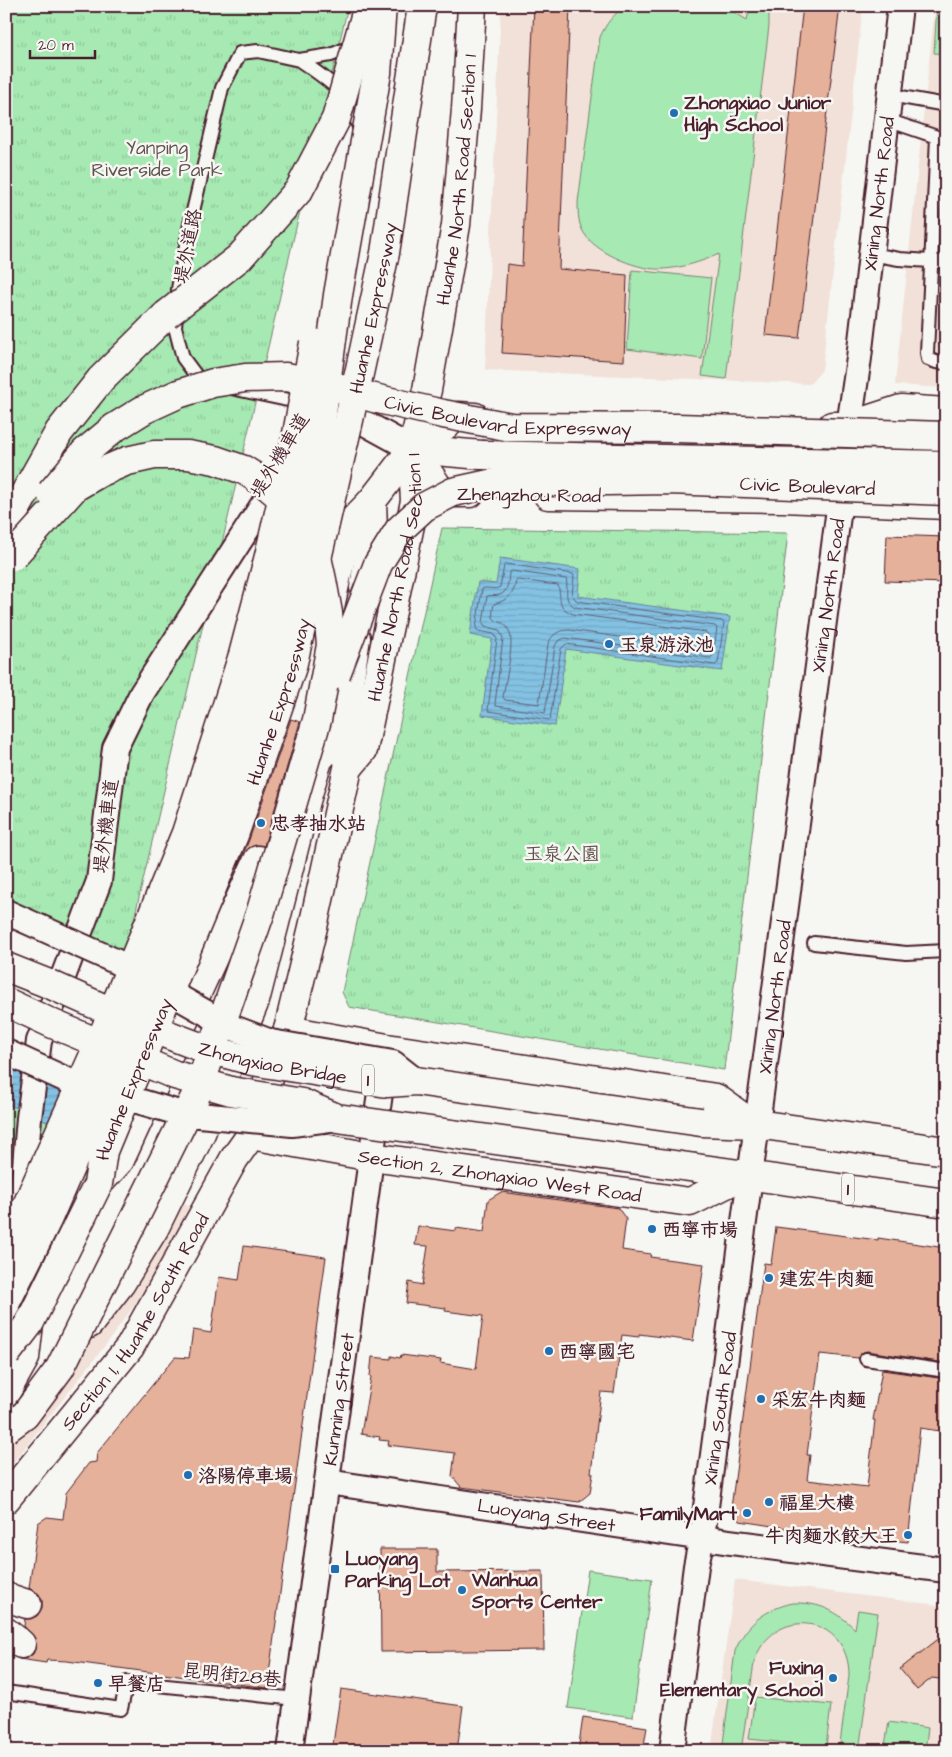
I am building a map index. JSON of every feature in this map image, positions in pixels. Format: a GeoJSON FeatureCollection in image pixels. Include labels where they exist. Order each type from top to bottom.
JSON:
{"type":"FeatureCollection","features":[{"type":"Feature","properties":{"kind":"main road"},"geometry":{"type":"LineString","coordinates":[[6,527],[59,432],[101,379],[166,315],[240,257],[299,190],[336,119],[368,6]]}},
{"type":"Feature","properties":{"kind":"main road","name":"Huanhe Expressway"},"geometry":{"type":"LineString","coordinates":[[6,1302],[52,1209],[166,948],[223,800],[261,680],[297,538],[321,421],[338,295],[377,73],[382,6]]}},
{"type":"Feature","properties":{"kind":"main road"},"geometry":{"type":"LineString","coordinates":[[6,1252],[98,1046],[186,832],[244,655],[270,556],[296,439],[354,139],[400,6]]}},
{"type":"Feature","properties":{"kind":"main road","name":"Huanhe Expressway"},"geometry":{"type":"LineString","coordinates":[[6,1354],[29,1324],[98,1184],[103,1151],[234,835],[292,667],[385,253],[422,6]]}},
{"type":"Feature","properties":{"kind":"main road","name":"Huanhe North Road Section 1"},"geometry":{"type":"LineString","coordinates":[[251,1135],[266,1086],[288,1030],[313,928],[348,768],[363,750],[415,501],[412,449],[429,381],[456,225],[466,109],[472,6]]}},
{"type":"Feature","properties":{"kind":"main road","name":"Civic Boulevard Expressway"},"geometry":{"type":"LineString","coordinates":[[10,563],[34,514],[85,452],[114,428],[143,410],[178,394],[213,384],[245,378],[286,377],[327,384],[374,398],[511,427],[677,428],[946,436]]}},
{"type":"Feature","properties":{"kind":"main road"},"geometry":{"type":"LineString","coordinates":[[306,801],[315,673],[348,526],[372,501],[412,449],[458,416],[788,426],[849,426],[901,409],[946,412]]}},
{"type":"Feature","properties":{"kind":"main road"},"geometry":{"type":"LineString","coordinates":[[412,449],[482,455],[946,464]]}},
{"type":"Feature","properties":{"kind":"main road","name":"Zhengzhou Road"},"geometry":{"type":"LineString","coordinates":[[412,449],[442,493],[783,498],[946,505]]}},
{"type":"Feature","properties":{"kind":"main road"},"geometry":{"type":"LineString","coordinates":[[6,1428],[25,1415],[60,1368],[197,1094],[261,911],[317,720],[331,645],[328,613],[315,548],[304,524],[289,504],[263,482],[244,470],[215,460],[188,455],[154,455],[127,461],[99,473],[75,487],[10,563]]}},
{"type":"Feature","properties":{"kind":"main road"},"geometry":{"type":"LineString","coordinates":[[98,1184],[120,1160],[258,860],[317,720],[378,564],[399,530],[424,507],[453,492],[494,483],[670,480],[946,491]]}},
{"type":"Feature","properties":{"kind":"main road"},"geometry":{"type":"LineString","coordinates":[[348,768],[341,733],[373,530],[372,501]]}},
{"type":"Feature","properties":{"kind":"main road"},"geometry":{"type":"LineString","coordinates":[[6,1432],[121,1283],[154,1229],[202,1133],[255,1001],[318,760],[341,733]]}},
{"type":"Feature","properties":{"kind":"main road","name":"Zhongxiao Bridge"},"geometry":{"type":"LineString","coordinates":[[6,967],[195,1046],[252,1062],[387,1084],[416,1081],[701,1122],[754,1124]]}},
{"type":"Feature","properties":{"kind":"main road","name":"Zhongxiao Bridge"},"geometry":{"type":"LineString","coordinates":[[6,1002],[53,1024],[175,1075],[231,1091],[302,1102],[337,1118],[747,1175]]}},
{"type":"Feature","properties":{"kind":"main road"},"geometry":{"type":"LineString","coordinates":[[288,1030],[387,1048],[716,1098],[754,1124]]}},
{"type":"Feature","properties":{"kind":"main road","name":"1"},"geometry":{"type":"LineString","coordinates":[[754,1124],[946,1151]]}},
{"type":"Feature","properties":{"kind":"main road","name":"Section 2, Zhongxiao West Road"},"geometry":{"type":"LineString","coordinates":[[251,1135],[372,1157],[690,1202],[747,1175]]}},
{"type":"Feature","properties":{"kind":"main road","name":"Section 1, Huanhe South Road"},"geometry":{"type":"LineString","coordinates":[[6,1499],[130,1347],[234,1159],[251,1135]]}},
{"type":"Feature","properties":{"kind":"main road","name":"1"},"geometry":{"type":"LineString","coordinates":[[747,1175],[946,1203]]}},
{"type":"Feature","properties":{"kind":"main road"},"geometry":{"type":"LineString","coordinates":[[6,1392],[25,1358],[29,1324]]}},
{"type":"Feature","properties":{"kind":"street","name":"Xining North Road"},"geometry":{"type":"LineString","coordinates":[[754,1124],[859,358],[900,6]]}},
{"type":"Feature","properties":{"kind":"street","name":"堤外機車道"},"geometry":{"type":"LineString","coordinates":[[6,1273],[24,1115],[35,1039],[99,881],[115,748],[142,693],[304,440],[311,403]]}},
{"type":"Feature","properties":{"kind":"street","name":"堤外道路"},"geometry":{"type":"LineString","coordinates":[[311,403],[341,410],[412,449]]}},
{"type":"Feature","properties":{"kind":"street"},"geometry":{"type":"LineString","coordinates":[[6,912],[115,961],[231,1026],[271,1042],[393,1063],[416,1081]]}},
{"type":"Feature","properties":{"kind":"street","name":"Kunming Street"},"geometry":{"type":"LineString","coordinates":[[290,1751],[387,1048]]}},
{"type":"Feature","properties":{"kind":"street"},"geometry":{"type":"LineString","coordinates":[[6,1052],[69,1081],[179,1113],[292,1124],[337,1118]]}},
{"type":"Feature","properties":{"kind":"street","name":"堤外機車道"},"geometry":{"type":"LineString","coordinates":[[6,1302],[14,1288],[24,1115]]}},
{"type":"Feature","properties":{"kind":"street","name":"Xining South Road"},"geometry":{"type":"LineString","coordinates":[[672,1751],[696,1566],[702,1537],[754,1124]]}},
{"type":"Feature","properties":{"kind":"street","name":"Luoyang Street"},"geometry":{"type":"LineString","coordinates":[[327,1482],[702,1537],[946,1570]]}},
{"type":"Feature","properties":{"kind":"lane","name":"堤外道路"},"geometry":{"type":"LineString","coordinates":[[311,403],[200,382],[183,358],[175,327],[178,289],[190,224],[222,88],[240,53],[258,51],[299,60],[331,55],[352,48],[375,28],[377,6]]}},
{"type":"Feature","properties":{"kind":"lane"},"geometry":{"type":"LineString","coordinates":[[299,60],[334,84],[355,112],[362,140],[311,403]]}},
{"type":"Feature","properties":{"kind":"lane"},"geometry":{"type":"LineString","coordinates":[[890,95],[946,105]]}},
{"type":"Feature","properties":{"kind":"lane"},"geometry":{"type":"LineString","coordinates":[[887,120],[941,138],[927,353],[928,359],[946,363]]}},
{"type":"Feature","properties":{"kind":"lane"},"geometry":{"type":"LineString","coordinates":[[871,254],[899,259],[946,262]]}},
{"type":"Feature","properties":{"kind":"lane"},"geometry":{"type":"LineString","coordinates":[[814,943],[906,953],[946,951]]}},
{"type":"Feature","properties":{"kind":"lane"},"geometry":{"type":"LineString","coordinates":[[866,1359],[946,1371]]}},
{"type":"Feature","properties":{"kind":"lane"},"geometry":{"type":"LineString","coordinates":[[360,1494],[546,1522],[598,1522]]}},
{"type":"Feature","properties":{"kind":"lane","name":"昆明街28巷"},"geometry":{"type":"LineString","coordinates":[[6,1692],[121,1708],[127,1682],[297,1699]]}},
{"type":"Feature","properties":{"kind":"shaded area","name":"Zhongxiao Junior High School"},"geometry":{"type":"Polygon","coordinates":[[[501,6],[863,6],[822,370],[810,384],[485,370],[501,6]]]}},
{"type":"Feature","properties":{"kind":"shaded area"},"geometry":{"type":"Polygon","coordinates":[[[935,6],[946,6],[946,388],[895,385],[935,6]]]}},
{"type":"Feature","properties":{"kind":"shaded area"},"geometry":{"type":"Polygon","coordinates":[[[178,1200],[192,1208],[141,1296],[107,1343],[6,1472],[6,1447],[94,1334],[178,1200]]]}},
{"type":"Feature","properties":{"kind":"shaded area","name":"Fuxing Elementary School"},"geometry":{"type":"Polygon","coordinates":[[[735,1580],[946,1606],[946,1751],[711,1751],[735,1580]]]}},
{"type":"Feature","properties":{"kind":"green space","name":"Yanping Riverside Park"},"geometry":{"type":"Polygon","coordinates":[[[6,6],[348,6],[126,953],[6,902],[6,6]]]}},
{"type":"Feature","properties":{"kind":"green space"},"geometry":{"type":"Polygon","coordinates":[[[626,6],[724,6],[747,20],[750,6],[769,6],[769,26],[726,379],[702,376],[719,254],[677,267],[654,269],[643,267],[621,260],[600,249],[586,236],[580,224],[578,202],[600,37],[610,20],[626,6]]]}},
{"type":"Feature","properties":{"kind":"green space"},"geometry":{"type":"Polygon","coordinates":[[[937,6],[946,6],[946,54],[934,53],[937,6]]]}},
{"type":"Feature","properties":{"kind":"green space"},"geometry":{"type":"Polygon","coordinates":[[[632,270],[711,278],[702,359],[627,349],[632,270]]]}},
{"type":"Feature","properties":{"kind":"green space","name":"玉泉公園"},"geometry":{"type":"Polygon","coordinates":[[[442,528],[788,533],[724,1070],[349,1007],[342,992],[442,528]]]}},
{"type":"Feature","properties":{"kind":"green space"},"geometry":{"type":"Polygon","coordinates":[[[6,1103],[58,1127],[6,1214],[6,1103]]]}},
{"type":"Feature","properties":{"kind":"green space"},"geometry":{"type":"Polygon","coordinates":[[[588,1570],[652,1579],[633,1717],[568,1708],[588,1570]]]}},
{"type":"Feature","properties":{"kind":"green space"},"geometry":{"type":"Polygon","coordinates":[[[793,1603],[811,1604],[827,1609],[841,1617],[855,1629],[858,1610],[878,1613],[859,1751],[839,1751],[849,1676],[846,1655],[837,1640],[824,1629],[808,1624],[792,1625],[776,1631],[763,1644],[754,1663],[741,1751],[722,1751],[735,1651],[745,1633],[758,1619],[774,1609],[793,1603]]]}},
{"type":"Feature","properties":{"kind":"green space"},"geometry":{"type":"Polygon","coordinates":[[[755,1697],[831,1705],[826,1747],[749,1739],[755,1697]]]}},
{"type":"Feature","properties":{"kind":"green space"},"geometry":{"type":"Polygon","coordinates":[[[889,1722],[928,1728],[925,1751],[884,1751],[889,1722]]]}},
{"type":"Feature","properties":{"kind":"water","name":"玉泉游泳池"},"geometry":{"type":"Polygon","coordinates":[[[500,558],[580,569],[578,596],[730,617],[722,671],[566,649],[555,726],[482,715],[492,639],[470,635],[478,582],[496,584],[500,558]]]}},
{"type":"Feature","properties":{"kind":"water"},"geometry":{"type":"Polygon","coordinates":[[[6,1068],[80,1089],[58,1127],[6,1103],[6,1068]]]}},
{"type":"Feature","properties":{"kind":"building"},"geometry":{"type":"Polygon","coordinates":[[[534,6],[570,6],[559,269],[627,275],[624,361],[502,353],[507,264],[522,266],[534,6]]]}},
{"type":"Feature","properties":{"kind":"building"},"geometry":{"type":"Polygon","coordinates":[[[803,6],[840,6],[799,338],[765,335],[803,6]]]}},
{"type":"Feature","properties":{"kind":"building"},"geometry":{"type":"Polygon","coordinates":[[[887,535],[946,537],[946,583],[885,581],[887,535]]]}},
{"type":"Feature","properties":{"kind":"building"},"geometry":{"type":"Polygon","coordinates":[[[291,719],[300,722],[264,846],[256,845],[249,848],[238,866],[249,840],[291,719]]]}},
{"type":"Feature","properties":{"kind":"building","name":"西寧國宅"},"geometry":{"type":"Polygon","coordinates":[[[501,1192],[618,1208],[626,1219],[622,1250],[651,1254],[650,1257],[704,1264],[693,1341],[639,1334],[639,1337],[622,1335],[614,1393],[601,1392],[590,1493],[579,1502],[461,1487],[452,1476],[455,1453],[388,1445],[389,1441],[379,1440],[380,1437],[361,1434],[371,1377],[372,1357],[391,1359],[391,1356],[400,1358],[401,1355],[441,1360],[440,1363],[476,1369],[483,1316],[445,1311],[446,1308],[406,1303],[409,1282],[422,1285],[428,1246],[415,1245],[418,1226],[456,1231],[456,1228],[484,1232],[488,1200],[501,1192]]]}},
{"type":"Feature","properties":{"kind":"building"},"geometry":{"type":"Polygon","coordinates":[[[776,1227],[878,1240],[878,1238],[946,1248],[946,1363],[867,1351],[863,1352],[858,1358],[820,1354],[807,1455],[810,1455],[807,1480],[867,1487],[875,1420],[873,1420],[882,1370],[946,1379],[946,1432],[920,1428],[908,1542],[805,1532],[740,1521],[731,1508],[764,1263],[771,1264],[776,1227]]]}},
{"type":"Feature","properties":{"kind":"building","name":"洛陽停車場"},"geometry":{"type":"Polygon","coordinates":[[[244,1246],[326,1257],[267,1688],[67,1661],[47,1660],[46,1663],[19,1659],[27,1658],[33,1654],[36,1647],[35,1638],[24,1626],[25,1619],[37,1616],[42,1608],[42,1600],[39,1594],[29,1588],[38,1523],[47,1517],[63,1519],[66,1493],[89,1463],[96,1462],[97,1453],[175,1357],[189,1358],[193,1330],[211,1333],[219,1277],[239,1280],[244,1246]]]}},
{"type":"Feature","properties":{"kind":"building","name":"Wanhua Sports Center"},"geometry":{"type":"Polygon","coordinates":[[[380,1549],[437,1549],[437,1572],[543,1571],[544,1650],[381,1652],[380,1549]]]}},
{"type":"Feature","properties":{"kind":"building"},"geometry":{"type":"Polygon","coordinates":[[[946,1633],[946,1680],[932,1678],[917,1690],[900,1669],[946,1633]]]}},
{"type":"Feature","properties":{"kind":"building"},"geometry":{"type":"Polygon","coordinates":[[[341,1689],[463,1706],[457,1751],[332,1751],[341,1689]]]}},
{"type":"Feature","properties":{"kind":"building"},"geometry":{"type":"Polygon","coordinates":[[[583,1717],[647,1727],[643,1751],[578,1751],[583,1717]]]}},
{"type":"Feature","properties":{"kind":"place","name":"Zhongxiao Junior High School"},"geometry":{"type":"Point","coordinates":[674,113]}},
{"type":"Feature","properties":{"kind":"place","name":"玉泉游泳池"},"geometry":{"type":"Point","coordinates":[609,644]}},
{"type":"Feature","properties":{"kind":"place","name":"忠孝抽水站"},"geometry":{"type":"Point","coordinates":[261,823]}},
{"type":"Feature","properties":{"kind":"place","name":"西寧市場"},"geometry":{"type":"Point","coordinates":[652,1229]}},
{"type":"Feature","properties":{"kind":"place","name":"建宏牛肉麵"},"geometry":{"type":"Point","coordinates":[769,1278]}},
{"type":"Feature","properties":{"kind":"place","name":"西寧國宅"},"geometry":{"type":"Point","coordinates":[549,1351]}},
{"type":"Feature","properties":{"kind":"place","name":"采宏牛肉麵"},"geometry":{"type":"Point","coordinates":[761,1399]}},
{"type":"Feature","properties":{"kind":"place","name":"洛陽停車場"},"geometry":{"type":"Point","coordinates":[188,1475]}},
{"type":"Feature","properties":{"kind":"place","name":"福星大樓"},"geometry":{"type":"Point","coordinates":[769,1502]}},
{"type":"Feature","properties":{"kind":"place","name":"FamilyMart"},"geometry":{"type":"Point","coordinates":[747,1513]}},
{"type":"Feature","properties":{"kind":"place","name":"牛肉麵水餃大王"},"geometry":{"type":"Point","coordinates":[908,1535]}},
{"type":"Feature","properties":{"kind":"place","name":"Luoyang Parking Lot"},"geometry":{"type":"Point","coordinates":[335,1569]}},
{"type":"Feature","properties":{"kind":"place","name":"Wanhua Sports Center"},"geometry":{"type":"Point","coordinates":[462,1590]}},
{"type":"Feature","properties":{"kind":"place","name":"Fuxing Elementary School"},"geometry":{"type":"Point","coordinates":[833,1678]}},
{"type":"Feature","properties":{"kind":"place","name":"早餐店"},"geometry":{"type":"Point","coordinates":[98,1683]}}]}
